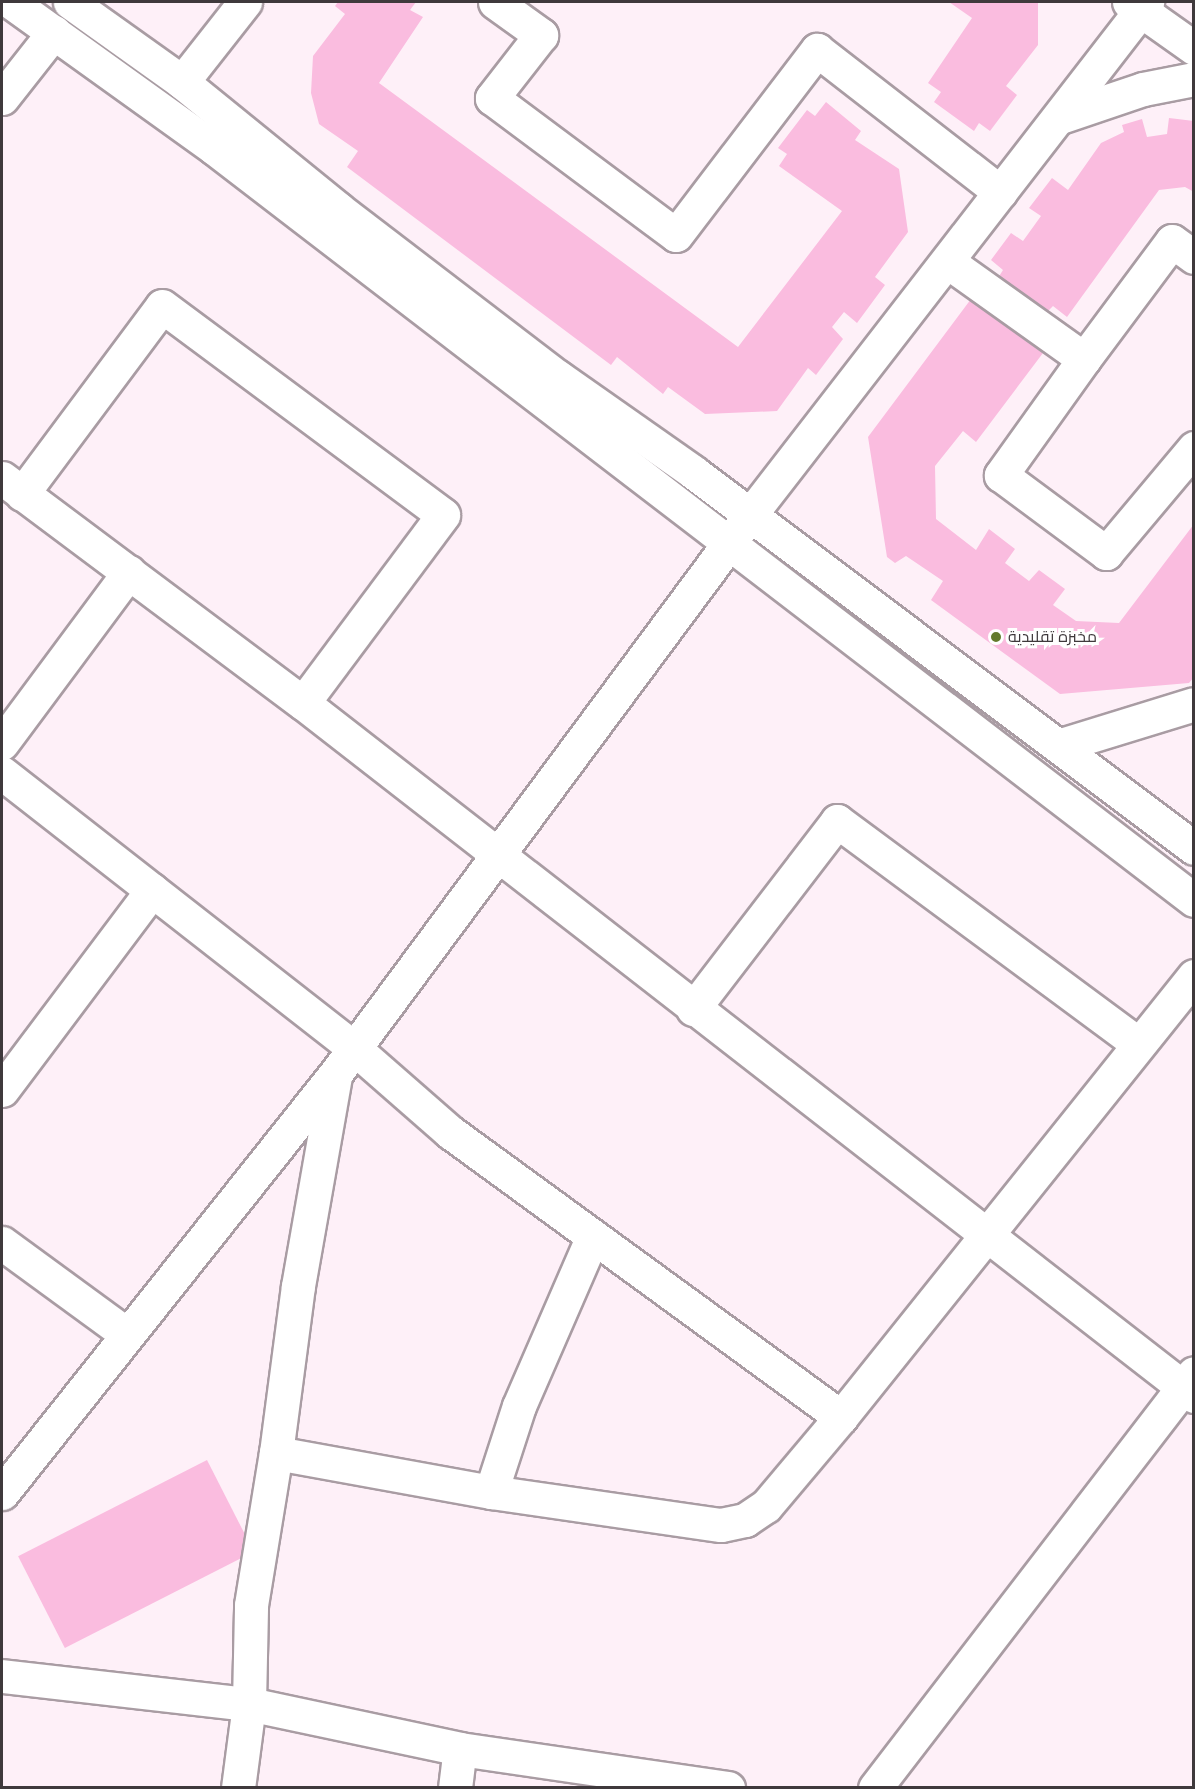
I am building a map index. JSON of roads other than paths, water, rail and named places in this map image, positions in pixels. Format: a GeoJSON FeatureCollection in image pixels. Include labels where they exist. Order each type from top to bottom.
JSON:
{"type":"FeatureCollection","features":[{"type":"Feature","properties":{"kind":"street"},"geometry":{"type":"LineString","coordinates":[[11,2],[214,148],[1194,900]]}},
{"type":"Feature","properties":{"kind":"street"},"geometry":{"type":"LineString","coordinates":[[70,2],[182,82],[338,209],[558,377],[750,515],[1060,745],[1194,848]]}},
{"type":"Feature","properties":{"kind":"street"},"geometry":{"type":"LineString","coordinates":[[182,82],[245,2]]}},
{"type":"Feature","properties":{"kind":"street"},"geometry":{"type":"LineString","coordinates":[[495,2],[541,34],[492,98],[676,235],[817,50],[1000,192]]}},
{"type":"Feature","properties":{"kind":"street"},"geometry":{"type":"LineString","coordinates":[[2,1493],[125,1333],[345,1060],[750,515],[1060,117],[1139,4],[1194,48]]}},
{"type":"Feature","properties":{"kind":"street"},"geometry":{"type":"LineString","coordinates":[[2,98],[54,32]]}},
{"type":"Feature","properties":{"kind":"street"},"geometry":{"type":"LineString","coordinates":[[1060,117],[1143,89],[1194,79]]}},
{"type":"Feature","properties":{"kind":"street"},"geometry":{"type":"LineString","coordinates":[[1194,256],[1172,241],[1001,475],[1106,553],[1194,448]]}},
{"type":"Feature","properties":{"kind":"street"},"geometry":{"type":"LineString","coordinates":[[948,262],[1084,359]]}},
{"type":"Feature","properties":{"kind":"street"},"geometry":{"type":"LineString","coordinates":[[303,703],[443,515],[162,306],[12,486],[303,703],[985,1235],[1190,1386],[875,1788]]}},
{"type":"Feature","properties":{"kind":"street"},"geometry":{"type":"LineString","coordinates":[[2,743],[129,572]]}},
{"type":"Feature","properties":{"kind":"street"},"geometry":{"type":"LineString","coordinates":[[1060,745],[1194,704]]}},
{"type":"Feature","properties":{"kind":"street"},"geometry":{"type":"LineString","coordinates":[[2,773],[152,890],[345,1060],[450,1132],[841,1417]]}},
{"type":"Feature","properties":{"kind":"street"},"geometry":{"type":"LineString","coordinates":[[693,1009],[837,821],[1138,1044]]}},
{"type":"Feature","properties":{"kind":"street"},"geometry":{"type":"LineString","coordinates":[[2,1090],[152,890]]}},
{"type":"Feature","properties":{"kind":"street"},"geometry":{"type":"LineString","coordinates":[[276,1453],[490,1492],[721,1525],[745,1520],[766,1506],[841,1417],[1194,976]]}},
{"type":"Feature","properties":{"kind":"street"},"geometry":{"type":"LineString","coordinates":[[238,1788],[249,1704],[251,1605],[276,1453],[298,1286],[345,1060]]}},
{"type":"Feature","properties":{"kind":"street"},"geometry":{"type":"LineString","coordinates":[[490,1492],[519,1406],[593,1236]]}},
{"type":"Feature","properties":{"kind":"street"},"geometry":{"type":"LineString","coordinates":[[2,1243],[125,1333]]}},
{"type":"Feature","properties":{"kind":"street"},"geometry":{"type":"LineString","coordinates":[[2,1676],[249,1704],[460,1749],[728,1788]]}},
{"type":"Feature","properties":{"kind":"street"},"geometry":{"type":"LineString","coordinates":[[455,1788],[460,1749]]}},
{"type":"Feature","properties":{"kind":"place","name":"مخبزة تقليدية"},"geometry":{"type":"Point","coordinates":[996,637]}}]}
